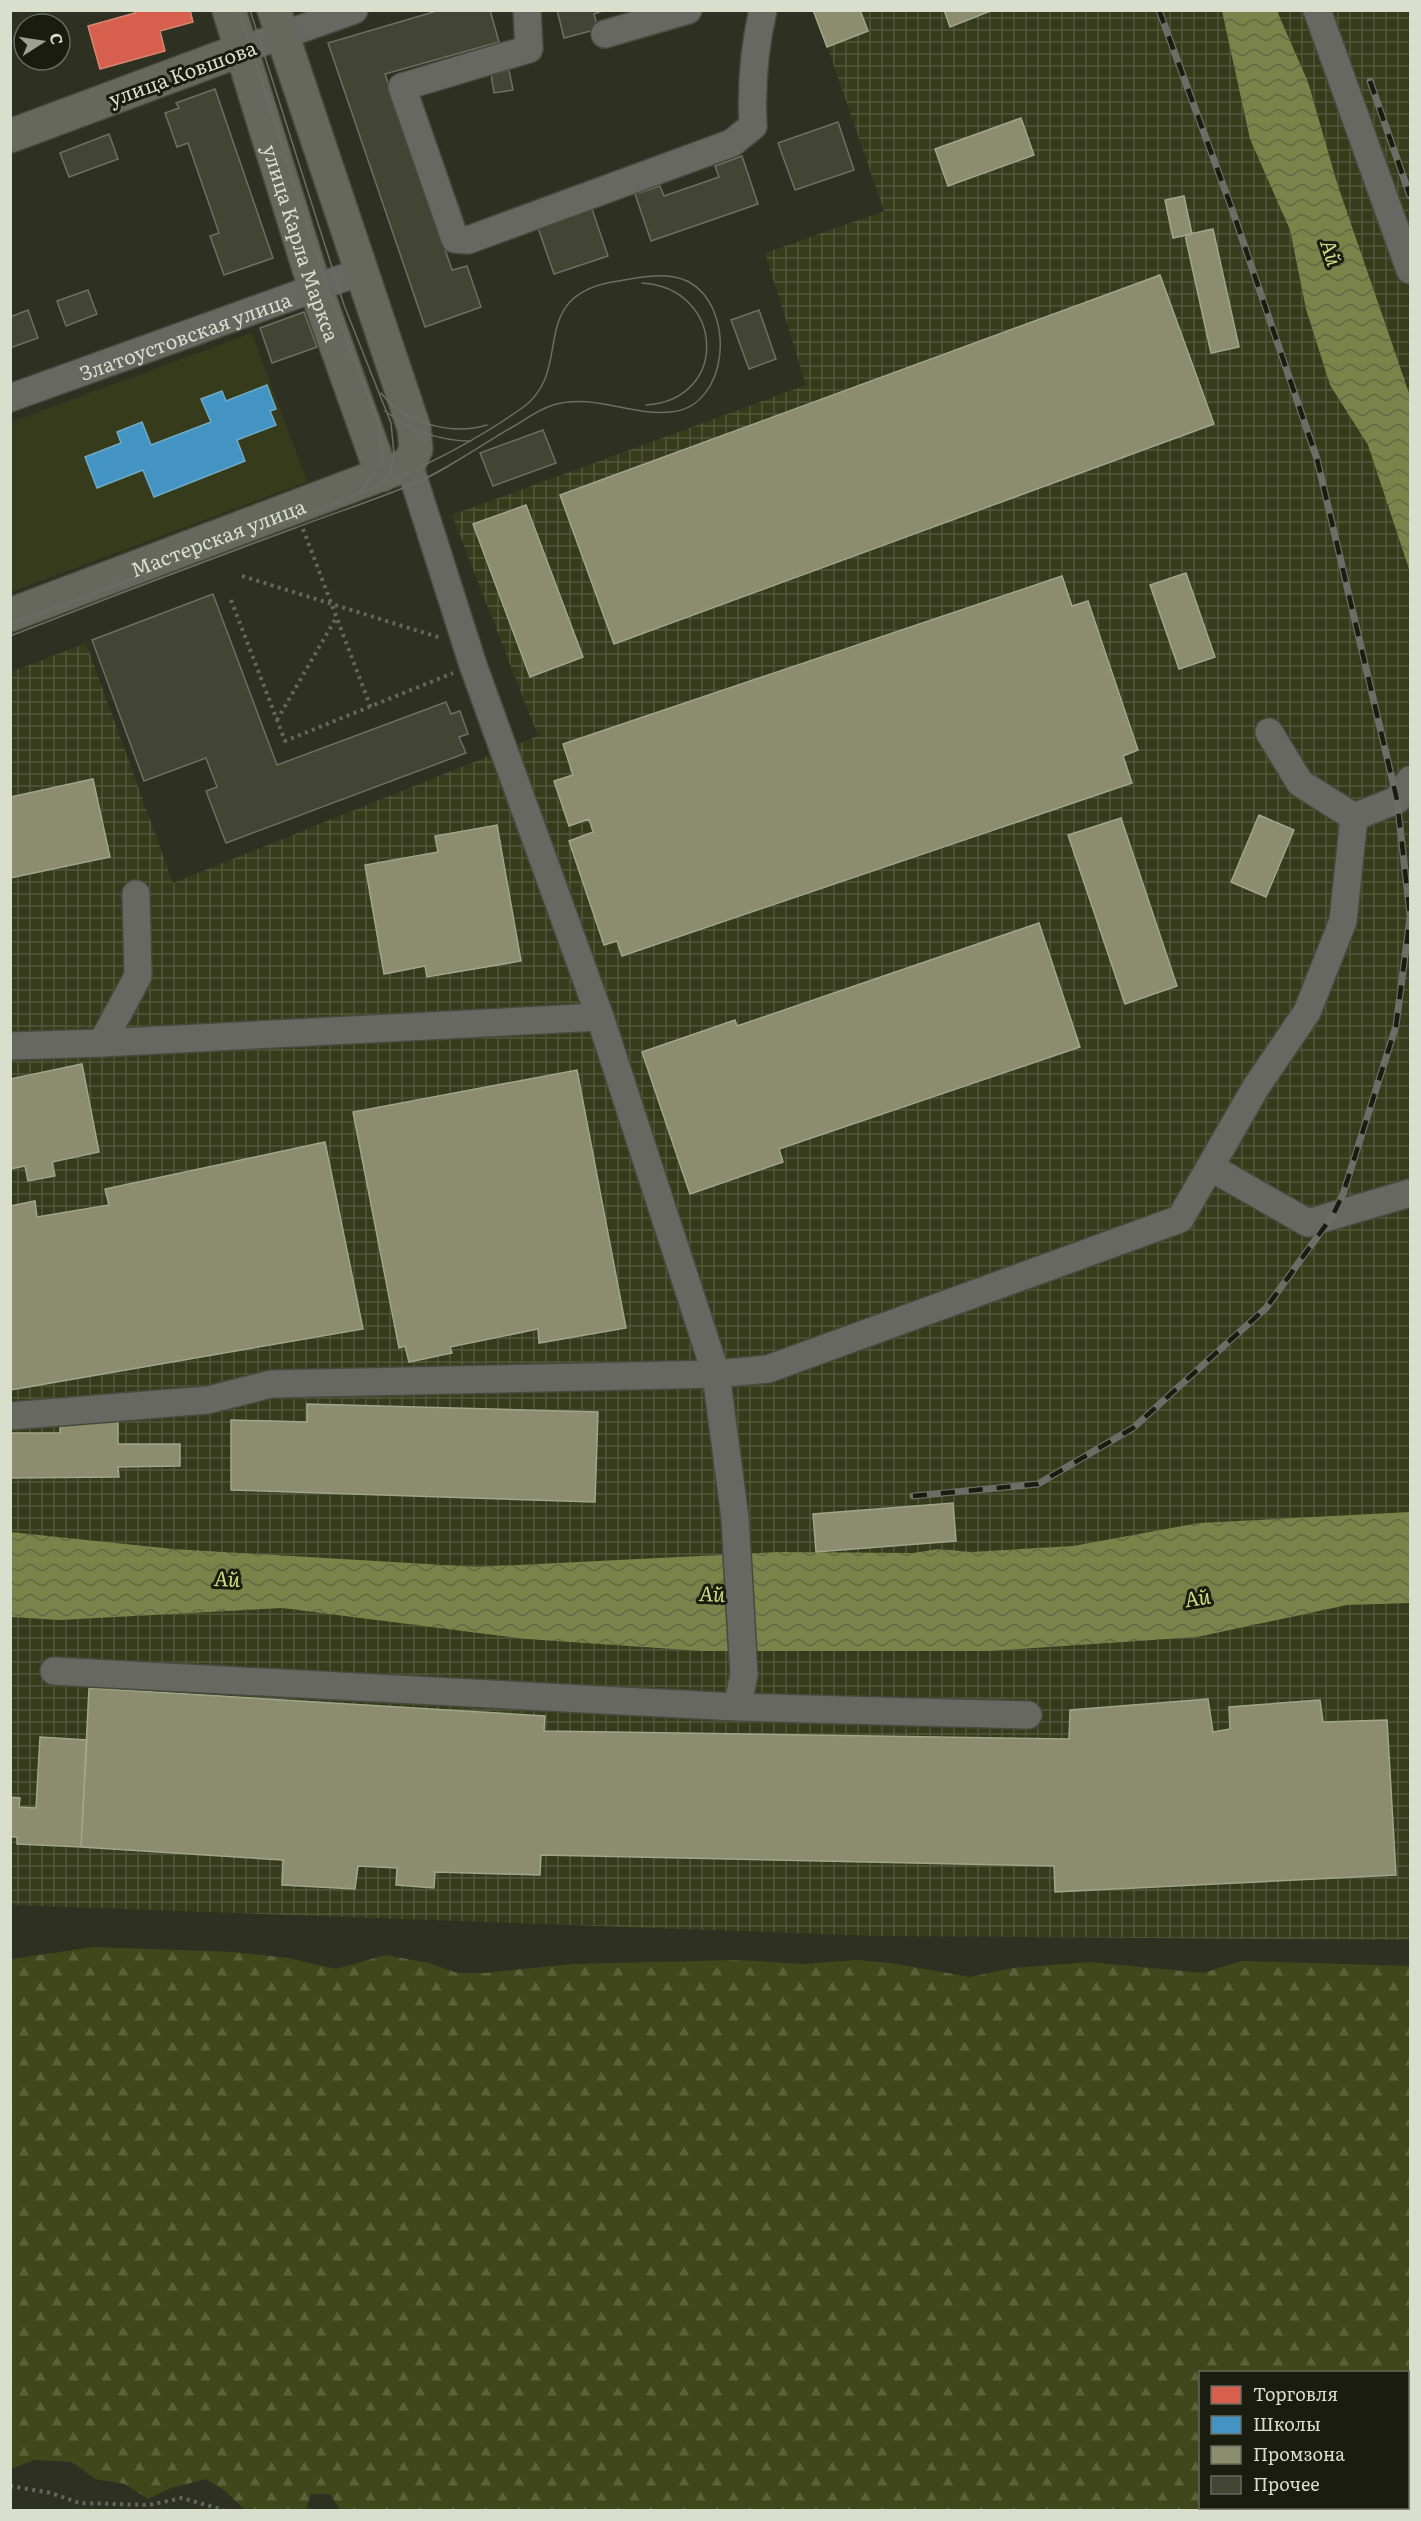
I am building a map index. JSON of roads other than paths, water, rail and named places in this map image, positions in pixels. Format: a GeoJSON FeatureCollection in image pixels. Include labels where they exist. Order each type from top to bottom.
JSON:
{"type":"FeatureCollection","features":[{"type":"Feature","properties":{"kind":"main road","name":"улица Карла Маркса"},"geometry":{"type":"LineString","coordinates":[[228,10],[316,288],[402,463]]}},
{"type":"Feature","properties":{"kind":"main road"},"geometry":{"type":"LineString","coordinates":[[278,22],[410,416],[402,463]]}},
{"type":"Feature","properties":{"kind":"main road","name":"улица Ковшова"},"geometry":{"type":"LineString","coordinates":[[10,136],[241,50]]}},
{"type":"Feature","properties":{"kind":"main road","name":"Мастерская улица"},"geometry":{"type":"LineString","coordinates":[[10,615],[297,508],[402,463]]}},
{"type":"Feature","properties":{"kind":"street","name":"улица Ковшова"},"geometry":{"type":"LineString","coordinates":[[241,50],[278,22],[354,10]]}},
{"type":"Feature","properties":{"kind":"street"},"geometry":{"type":"LineString","coordinates":[[527,10],[529,49],[402,87],[455,239],[468,240],[732,143],[753,126],[751,89],[756,39],[763,10]]}},
{"type":"Feature","properties":{"kind":"street"},"geometry":{"type":"LineString","coordinates":[[605,34],[688,10]]}},
{"type":"Feature","properties":{"kind":"street"},"geometry":{"type":"LineString","coordinates":[[1317,10],[1410,270]]}},
{"type":"Feature","properties":{"kind":"street","name":"Златоустовская улица"},"geometry":{"type":"LineString","coordinates":[[10,398],[360,272]]}},
{"type":"Feature","properties":{"kind":"street"},"geometry":{"type":"LineString","coordinates":[[402,463],[600,1017],[716,1374],[735,1518],[744,1675],[737,1707]]}},
{"type":"Feature","properties":{"kind":"street"},"geometry":{"type":"LineString","coordinates":[[1269,732],[1300,783],[1354,817]]}},
{"type":"Feature","properties":{"kind":"street"},"geometry":{"type":"LineString","coordinates":[[1354,817],[1397,800],[1410,780]]}},
{"type":"Feature","properties":{"kind":"street"},"geometry":{"type":"LineString","coordinates":[[10,1416],[208,1400],[271,1384],[716,1374],[768,1369],[1180,1219],[1256,1087],[1307,1012],[1343,921],[1354,817]]}},
{"type":"Feature","properties":{"kind":"street"},"geometry":{"type":"LineString","coordinates":[[102,1043],[138,976],[136,894]]}},
{"type":"Feature","properties":{"kind":"street"},"geometry":{"type":"LineString","coordinates":[[10,1046],[600,1017]]}},
{"type":"Feature","properties":{"kind":"street"},"geometry":{"type":"LineString","coordinates":[[1210,1167],[1308,1223],[1410,1193]]}},
{"type":"Feature","properties":{"kind":"street"},"geometry":{"type":"LineString","coordinates":[[54,1671],[737,1707],[1028,1715]]}},
{"type":"Feature","properties":{"kind":"water","name":"Ай"},"geometry":{"type":"Polygon","coordinates":[[[1222,11],[1277,11],[1308,82],[1337,183],[1410,396],[1410,572],[1368,445],[1330,385],[1306,309],[1290,230],[1250,139],[1222,11]]]}},
{"type":"Feature","properties":{"kind":"water","name":"Ай"},"geometry":{"type":"Polygon","coordinates":[[[1410,1512],[1410,1603],[1347,1605],[1197,1637],[989,1651],[702,1651],[526,1639],[282,1608],[60,1620],[11,1617],[10,1532],[173,1549],[477,1567],[778,1552],[913,1553],[939,1549],[971,1552],[1073,1546],[1199,1523],[1410,1512]]]}},
{"type":"Feature","properties":{"kind":"tram line"},"geometry":{"type":"LineString","coordinates":[[239,10],[326,284],[379,425],[383,460],[360,492]]}},
{"type":"Feature","properties":{"kind":"tram line"},"geometry":{"type":"LineString","coordinates":[[250,10],[344,305],[391,423],[394,454],[390,474],[381,485]]}},
{"type":"Feature","properties":{"kind":"tram line"},"geometry":{"type":"LineString","coordinates":[[10,624],[355,496],[458,448],[522,408],[538,392],[547,375],[560,319],[569,303],[585,290],[612,282],[650,276],[669,276],[687,281],[703,294],[714,311],[719,332],[720,354],[715,375],[705,393],[690,406],[670,412],[655,412],[583,402],[553,405],[534,414],[440,471],[413,484],[10,636]]}},
{"type":"Feature","properties":{"kind":"tram line"},"geometry":{"type":"LineString","coordinates":[[642,283],[669,289],[689,303],[702,322],[707,344],[704,366],[692,385],[673,399],[646,405]]}},
{"type":"Feature","properties":{"kind":"tram line"},"geometry":{"type":"LineString","coordinates":[[381,393],[402,412],[430,424],[459,429],[487,425]]}},
{"type":"Feature","properties":{"kind":"tram line"},"geometry":{"type":"LineString","coordinates":[[385,411],[405,424],[437,437],[471,441]]}},
{"type":"Feature","properties":{"kind":"railway"},"geometry":{"type":"LineString","coordinates":[[1159,10],[1233,212],[1317,459],[1397,800],[1410,915]]}},
{"type":"Feature","properties":{"kind":"railway"},"geometry":{"type":"LineString","coordinates":[[1370,81],[1410,196]]}},
{"type":"Feature","properties":{"kind":"railway"},"geometry":{"type":"LineString","coordinates":[[913,1496],[1038,1484],[1133,1428],[1266,1308],[1333,1215],[1343,1194],[1396,1026],[1410,917]]}}]}
